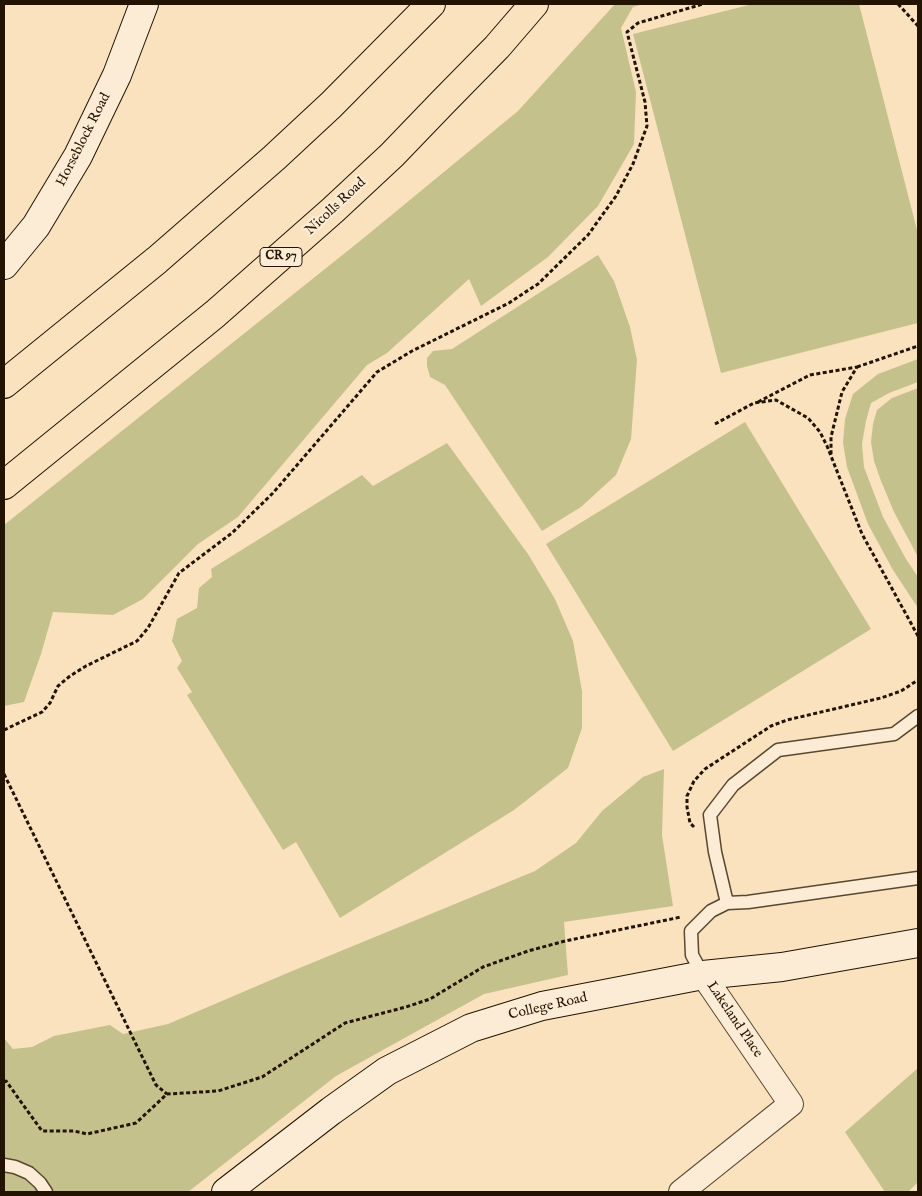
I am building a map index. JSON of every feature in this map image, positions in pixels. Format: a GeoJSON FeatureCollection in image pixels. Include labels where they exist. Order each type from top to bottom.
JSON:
{"type":"FeatureCollection","features":[{"type":"Feature","properties":{"kind":"highway"},"geometry":{"type":"LineString","coordinates":[[4,384],[157,260],[274,158],[358,79],[431,4]]}},
{"type":"Feature","properties":{"kind":"highway","name":"Nicolls Road"},"geometry":{"type":"LineString","coordinates":[[4,485],[215,314],[333,210],[392,155],[437,109],[497,47],[534,4]]}},
{"type":"Feature","properties":{"kind":"street","name":"Horseblock Road"},"geometry":{"type":"LineString","coordinates":[[4,265],[36,226],[78,156],[117,75],[144,4]]}},
{"type":"Feature","properties":{"kind":"street","name":"College Road"},"geometry":{"type":"LineString","coordinates":[[226,1192],[331,1111],[387,1071],[471,1028],[542,1006],[703,975],[782,967],[918,943]]}},
{"type":"Feature","properties":{"kind":"street","name":"Lakeland Place"},"geometry":{"type":"LineString","coordinates":[[681,1192],[791,1104],[703,975]]}},
{"type":"Feature","properties":{"kind":"lane"},"geometry":{"type":"LineString","coordinates":[[727,903],[715,852],[710,815],[733,785],[778,750],[894,734],[918,716]]}},
{"type":"Feature","properties":{"kind":"lane"},"geometry":{"type":"LineString","coordinates":[[711,911],[727,903],[748,902],[918,878]]}},
{"type":"Feature","properties":{"kind":"lane","name":"Lakeland Place"},"geometry":{"type":"LineString","coordinates":[[703,975],[692,955],[691,931],[711,911]]}},
{"type":"Feature","properties":{"kind":"lane"},"geometry":{"type":"LineString","coordinates":[[4,1165],[29,1173],[40,1183],[46,1192]]}},
{"type":"Feature","properties":{"kind":"path"},"geometry":{"type":"LineString","coordinates":[[4,730],[42,712],[50,703],[58,686],[70,676],[137,641],[148,628],[179,573],[232,533],[266,500],[377,372],[412,351],[509,303],[538,284],[588,235],[616,196],[633,164],[647,126],[645,102],[627,32],[638,23],[703,4]]}},
{"type":"Feature","properties":{"kind":"path"},"geometry":{"type":"LineString","coordinates":[[898,4],[918,26]]}},
{"type":"Feature","properties":{"kind":"path"},"geometry":{"type":"LineString","coordinates":[[715,424],[810,375],[857,367],[918,346]]}},
{"type":"Feature","properties":{"kind":"path"},"geometry":{"type":"LineString","coordinates":[[831,458],[831,438],[842,392],[857,367]]}},
{"type":"Feature","properties":{"kind":"path"},"geometry":{"type":"LineString","coordinates":[[754,403],[776,400],[808,418],[820,432],[862,534],[918,636]]}},
{"type":"Feature","properties":{"kind":"path"},"geometry":{"type":"LineString","coordinates":[[881,698],[901,691],[918,680]]}},
{"type":"Feature","properties":{"kind":"path"},"geometry":{"type":"LineString","coordinates":[[4,774],[156,1086],[166,1094]]}},
{"type":"Feature","properties":{"kind":"path"},"geometry":{"type":"LineString","coordinates":[[4,1082],[6,1081],[42,1131],[74,1131],[87,1134],[136,1123],[166,1094],[218,1091],[262,1078],[345,1023],[430,999],[483,967],[528,951],[565,941],[711,911]]}},
{"type":"Feature","properties":{"kind":"shaded area"},"geometry":{"type":"Polygon","coordinates":[[[615,4],[643,4],[633,7],[621,28],[636,92],[634,144],[598,206],[548,257],[481,306],[469,279],[387,353],[367,365],[238,517],[198,544],[143,599],[113,615],[53,612],[24,702],[4,706],[4,525],[360,241],[518,111],[615,4]]]}},
{"type":"Feature","properties":{"kind":"shaded area"},"geometry":{"type":"Polygon","coordinates":[[[753,4],[859,4],[918,234],[918,323],[721,373],[633,34],[753,4]]]}},
{"type":"Feature","properties":{"kind":"shaded area"},"geometry":{"type":"Polygon","coordinates":[[[598,255],[614,281],[630,327],[637,360],[631,439],[616,475],[581,507],[542,531],[445,385],[430,377],[427,358],[433,351],[452,349],[598,255]]]}},
{"type":"Feature","properties":{"kind":"shaded area"},"geometry":{"type":"Polygon","coordinates":[[[918,359],[918,382],[889,393],[871,403],[862,444],[864,467],[883,517],[918,577],[918,608],[893,570],[868,524],[847,467],[843,443],[845,419],[853,394],[878,374],[918,359]]]}},
{"type":"Feature","properties":{"kind":"shaded area"},"geometry":{"type":"Polygon","coordinates":[[[918,388],[918,557],[894,512],[881,481],[874,461],[871,442],[877,410],[892,398],[918,388]]]}},
{"type":"Feature","properties":{"kind":"shaded area"},"geometry":{"type":"Polygon","coordinates":[[[745,422],[871,629],[673,751],[546,544],[745,422]]]}},
{"type":"Feature","properties":{"kind":"shaded area"},"geometry":{"type":"Polygon","coordinates":[[[447,443],[528,554],[555,599],[573,641],[582,691],[582,728],[568,768],[514,810],[340,918],[296,842],[283,850],[187,695],[192,692],[177,668],[182,661],[172,641],[177,619],[197,608],[199,588],[212,577],[211,569],[362,475],[373,486],[447,443]]]}},
{"type":"Feature","properties":{"kind":"shaded area"},"geometry":{"type":"Polygon","coordinates":[[[664,769],[662,835],[673,906],[564,922],[568,975],[484,994],[336,1076],[188,1192],[4,1192],[4,1038],[13,1049],[32,1047],[54,1036],[110,1025],[123,1034],[168,1024],[535,871],[576,843],[602,811],[643,777],[664,769]]]}},
{"type":"Feature","properties":{"kind":"shaded area"},"geometry":{"type":"Polygon","coordinates":[[[918,1068],[918,1182],[908,1192],[885,1192],[845,1132],[918,1068]]]}}]}
